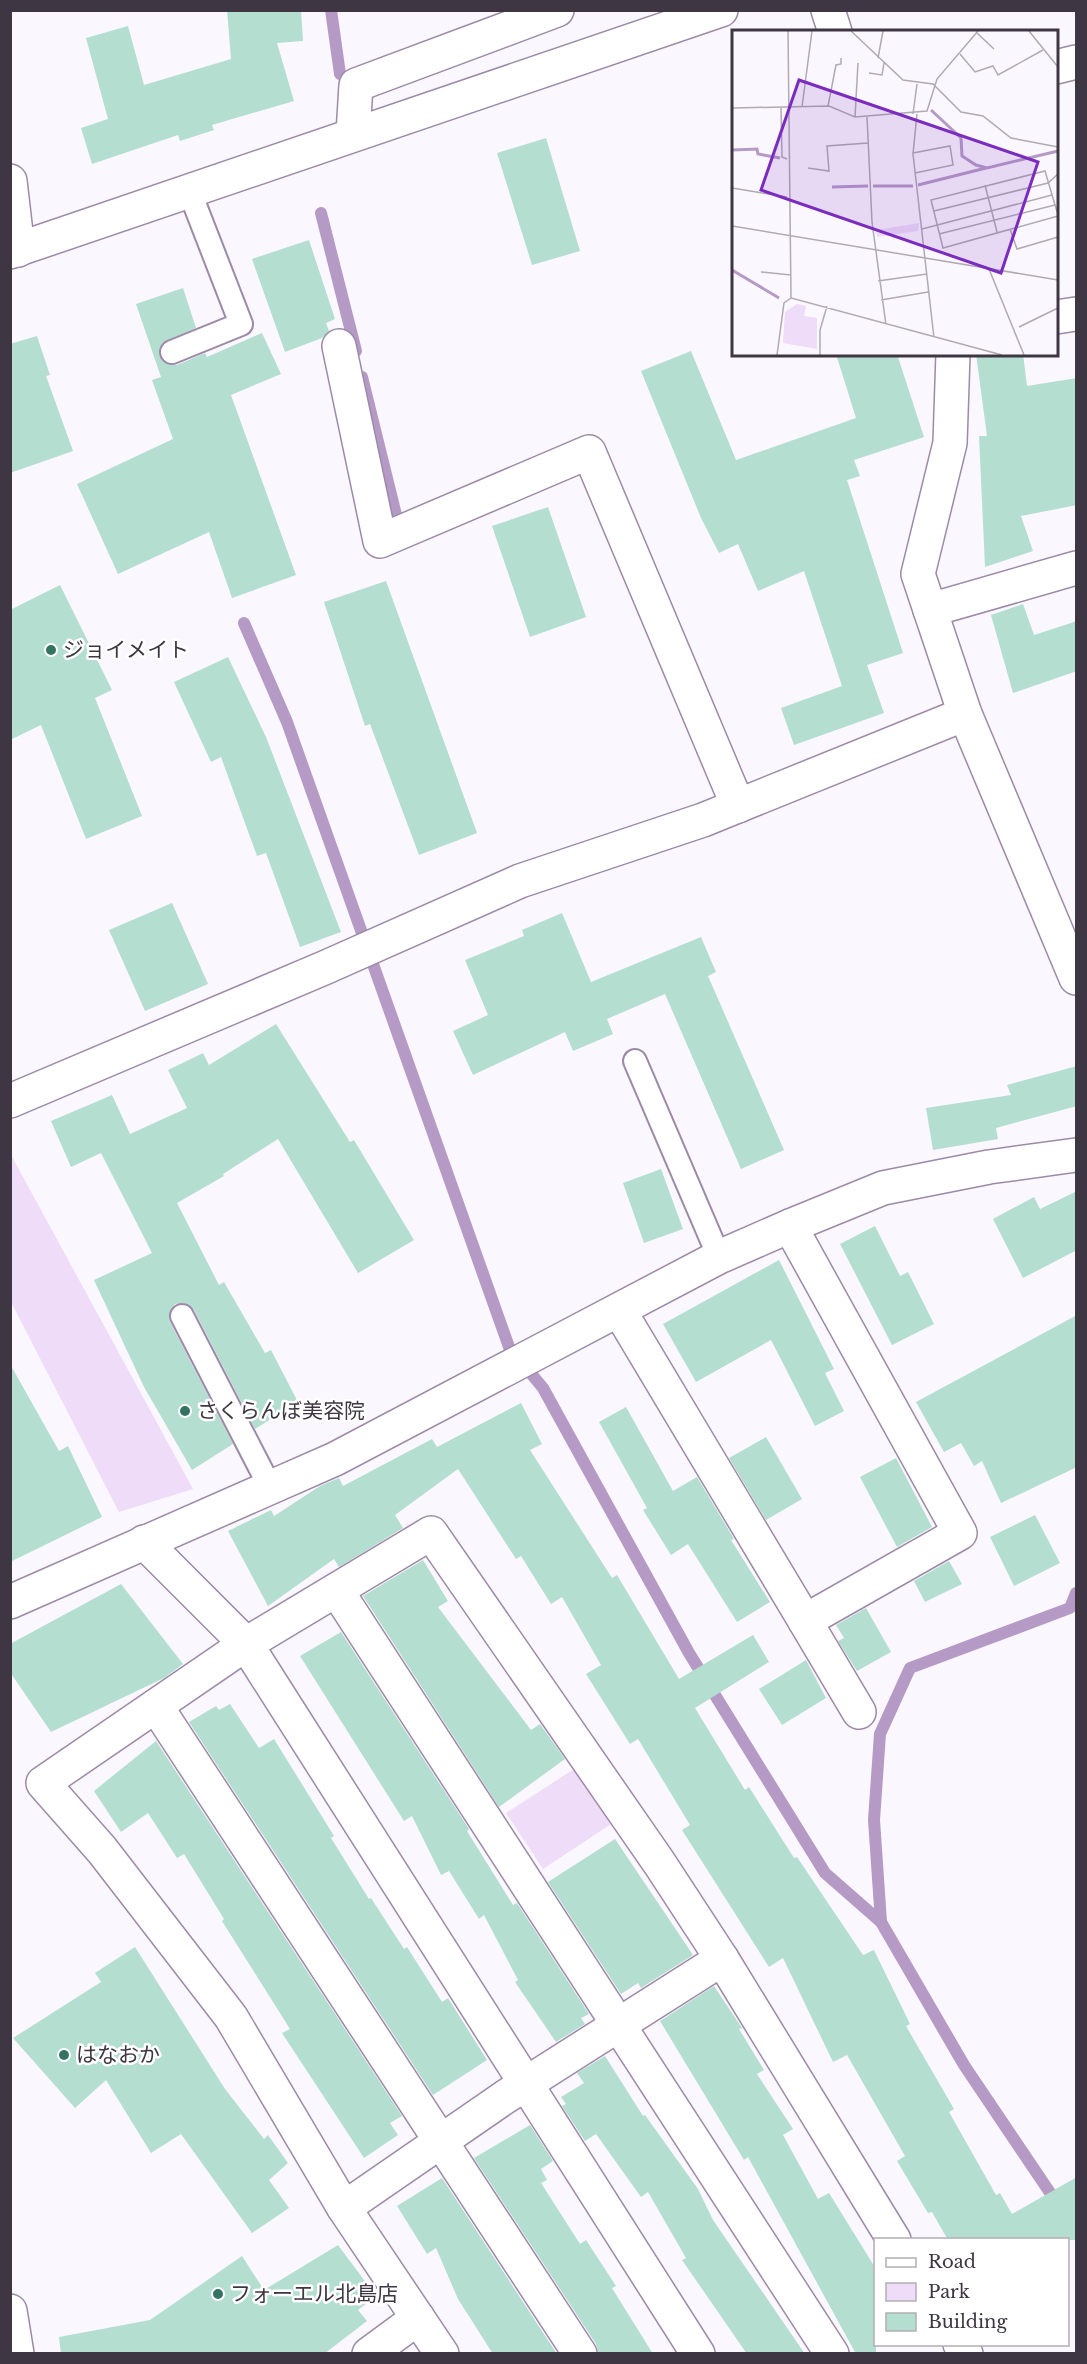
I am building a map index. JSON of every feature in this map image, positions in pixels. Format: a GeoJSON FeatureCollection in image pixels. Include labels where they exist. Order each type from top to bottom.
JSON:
{"type":"FeatureCollection","features":[{"type":"Feature","properties":{"kind":"street"},"geometry":{"type":"LineString","coordinates":[[353,134],[356,85],[557,10]]}},
{"type":"Feature","properties":{"kind":"street"},"geometry":{"type":"LineString","coordinates":[[10,181],[14,251],[721,10]]}},
{"type":"Feature","properties":{"kind":"street"},"geometry":{"type":"LineString","coordinates":[[828,10],[834,30]]}},
{"type":"Feature","properties":{"kind":"street"},"geometry":{"type":"LineString","coordinates":[[1057,67],[1077,63]]}},
{"type":"Feature","properties":{"kind":"street"},"geometry":{"type":"LineString","coordinates":[[1057,317],[1077,314]]}},
{"type":"Feature","properties":{"kind":"street"},"geometry":{"type":"LineString","coordinates":[[339,346],[380,542],[589,452],[738,806]]}},
{"type":"Feature","properties":{"kind":"street"},"geometry":{"type":"LineString","coordinates":[[953,356],[950,443],[918,574],[965,714],[1077,978]]}},
{"type":"Feature","properties":{"kind":"street"},"geometry":{"type":"LineString","coordinates":[[930,610],[1077,568]]}},
{"type":"Feature","properties":{"kind":"street"},"geometry":{"type":"LineString","coordinates":[[10,1101],[324,968],[520,881],[738,806],[965,714]]}},
{"type":"Feature","properties":{"kind":"street"},"geometry":{"type":"LineString","coordinates":[[10,1602],[335,1459],[719,1257],[790,1226],[883,1188],[989,1167],[1077,1155]]}},
{"type":"Feature","properties":{"kind":"street"},"geometry":{"type":"LineString","coordinates":[[790,1226],[960,1533],[805,1621]]}},
{"type":"Feature","properties":{"kind":"street"},"geometry":{"type":"LineString","coordinates":[[619,1310],[859,1712]]}},
{"type":"Feature","properties":{"kind":"street"},"geometry":{"type":"LineString","coordinates":[[442,2354],[344,2208],[231,2017],[102,1850],[43,1783],[246,1644],[431,1533],[660,1864],[722,1959],[893,2238]]}},
{"type":"Feature","properties":{"kind":"street"},"geometry":{"type":"LineString","coordinates":[[144,1542],[246,1644],[698,2354]]}},
{"type":"Feature","properties":{"kind":"street"},"geometry":{"type":"LineString","coordinates":[[337,1591],[832,2354]]}},
{"type":"Feature","properties":{"kind":"street"},"geometry":{"type":"LineString","coordinates":[[156,1706],[580,2354]]}},
{"type":"Feature","properties":{"kind":"street"},"geometry":{"type":"LineString","coordinates":[[344,2208],[525,2085],[722,1959]]}},
{"type":"Feature","properties":{"kind":"street"},"geometry":{"type":"LineString","coordinates":[[10,2311],[18,2354]]}},
{"type":"Feature","properties":{"kind":"street"},"geometry":{"type":"LineString","coordinates":[[369,2354],[418,2318]]}},
{"type":"Feature","properties":{"kind":"lane"},"geometry":{"type":"LineString","coordinates":[[172,352],[241,324],[189,190]]}},
{"type":"Feature","properties":{"kind":"lane"},"geometry":{"type":"LineString","coordinates":[[635,1061],[719,1257]]}},
{"type":"Feature","properties":{"kind":"lane"},"geometry":{"type":"LineString","coordinates":[[182,1316],[270,1487]]}},
{"type":"Feature","properties":{"kind":"green space"},"geometry":{"type":"Polygon","coordinates":[[[10,1155],[193,1489],[119,1512],[11,1302],[10,1155]]]}},
{"type":"Feature","properties":{"kind":"green space"},"geometry":{"type":"Polygon","coordinates":[[[574,1769],[611,1824],[543,1869],[506,1813],[574,1769]]]}},
{"type":"Feature","properties":{"kind":"building"},"geometry":{"type":"Polygon","coordinates":[[[227,10],[301,10],[303,41],[277,43],[294,101],[212,125],[214,130],[180,141],[178,135],[92,164],[81,128],[108,119],[86,38],[128,26],[144,85],[231,59],[227,10]]]}},
{"type":"Feature","properties":{"kind":"building"},"geometry":{"type":"Polygon","coordinates":[[[546,138],[580,251],[532,265],[497,153],[546,138]]]}},
{"type":"Feature","properties":{"kind":"building"},"geometry":{"type":"Polygon","coordinates":[[[309,240],[335,319],[326,323],[329,331],[322,338],[285,352],[252,259],[309,240]]]}},
{"type":"Feature","properties":{"kind":"building"},"geometry":{"type":"Polygon","coordinates":[[[183,288],[196,328],[162,343],[159,351],[163,362],[177,365],[205,353],[207,357],[262,333],[281,374],[231,395],[296,575],[232,598],[209,532],[118,574],[77,484],[173,439],[152,380],[161,377],[136,304],[183,288]]]}},
{"type":"Feature","properties":{"kind":"building"},"geometry":{"type":"Polygon","coordinates":[[[37,336],[50,375],[46,376],[73,451],[10,473],[10,344],[37,336]]]}},
{"type":"Feature","properties":{"kind":"building"},"geometry":{"type":"Polygon","coordinates":[[[691,351],[736,460],[856,418],[837,356],[898,356],[924,437],[854,460],[860,476],[847,480],[903,653],[867,665],[884,713],[794,745],[781,708],[842,686],[804,571],[758,591],[738,544],[719,553],[701,518],[641,371],[691,351]]]}},
{"type":"Feature","properties":{"kind":"building"},"geometry":{"type":"Polygon","coordinates":[[[976,356],[1023,356],[1027,386],[1077,378],[1077,505],[1021,516],[1033,551],[985,567],[979,436],[987,436],[976,356]]]}},
{"type":"Feature","properties":{"kind":"building"},"geometry":{"type":"Polygon","coordinates":[[[548,507],[586,617],[530,637],[492,526],[548,507]]]}},
{"type":"Feature","properties":{"kind":"building"},"geometry":{"type":"Polygon","coordinates":[[[386,581],[477,833],[419,855],[370,724],[365,726],[324,602],[386,581]]]}},
{"type":"Feature","properties":{"kind":"building"},"geometry":{"type":"Polygon","coordinates":[[[60,585],[112,690],[95,698],[142,816],[86,839],[41,725],[10,740],[10,610],[60,585]]]}},
{"type":"Feature","properties":{"kind":"building"},"geometry":{"type":"Polygon","coordinates":[[[1023,604],[1034,635],[1077,621],[1077,671],[1013,693],[991,615],[1023,604]]]}},
{"type":"Feature","properties":{"kind":"building"},"geometry":{"type":"Polygon","coordinates":[[[228,657],[266,737],[341,932],[300,947],[266,853],[257,856],[221,757],[211,762],[174,682],[228,657]]]}},
{"type":"Feature","properties":{"kind":"building"},"geometry":{"type":"Polygon","coordinates":[[[172,903],[208,984],[145,1011],[109,930],[172,903]]]}},
{"type":"Feature","properties":{"kind":"building"},"geometry":{"type":"Polygon","coordinates":[[[562,913],[591,982],[701,937],[716,972],[708,976],[784,1150],[741,1169],[665,994],[607,1019],[613,1034],[573,1051],[565,1032],[473,1075],[453,1031],[488,1015],[465,960],[524,936],[522,930],[562,913]]]}},
{"type":"Feature","properties":{"kind":"building"},"geometry":{"type":"Polygon","coordinates":[[[276,1024],[350,1142],[354,1140],[414,1240],[358,1273],[278,1139],[223,1174],[224,1176],[177,1203],[219,1285],[224,1282],[265,1353],[271,1350],[298,1402],[255,1429],[194,1310],[183,1303],[175,1304],[169,1315],[170,1322],[233,1444],[192,1470],[144,1387],[94,1280],[152,1253],[101,1153],[71,1167],[51,1121],[112,1095],[130,1134],[187,1108],[168,1070],[203,1053],[209,1065],[276,1024]]]}},
{"type":"Feature","properties":{"kind":"building"},"geometry":{"type":"Polygon","coordinates":[[[1077,1066],[1077,1106],[996,1128],[998,1139],[933,1150],[926,1108],[1011,1095],[1007,1085],[1077,1066]]]}},
{"type":"Feature","properties":{"kind":"building"},"geometry":{"type":"Polygon","coordinates":[[[661,1169],[683,1229],[644,1243],[623,1183],[661,1169]]]}},
{"type":"Feature","properties":{"kind":"building"},"geometry":{"type":"Polygon","coordinates":[[[1077,1191],[1077,1250],[1023,1278],[993,1219],[1034,1197],[1040,1209],[1077,1191]]]}},
{"type":"Feature","properties":{"kind":"building"},"geometry":{"type":"Polygon","coordinates":[[[875,1226],[900,1276],[908,1272],[934,1324],[892,1345],[840,1244],[875,1226]]]}},
{"type":"Feature","properties":{"kind":"building"},"geometry":{"type":"Polygon","coordinates":[[[779,1260],[834,1369],[825,1373],[844,1411],[815,1426],[771,1340],[696,1382],[663,1324],[779,1260]]]}},
{"type":"Feature","properties":{"kind":"building"},"geometry":{"type":"Polygon","coordinates":[[[1077,1315],[1077,1467],[1001,1503],[982,1461],[974,1466],[961,1443],[944,1452],[916,1402],[1077,1315]]]}},
{"type":"Feature","properties":{"kind":"building"},"geometry":{"type":"Polygon","coordinates":[[[10,1364],[59,1451],[68,1446],[102,1517],[10,1562],[10,1364]]]}},
{"type":"Feature","properties":{"kind":"building"},"geometry":{"type":"Polygon","coordinates":[[[521,1403],[542,1444],[530,1450],[612,1578],[617,1575],[679,1679],[753,1635],[769,1662],[695,1708],[745,1790],[749,1787],[794,1858],[797,1857],[863,1955],[874,1950],[910,2024],[906,2026],[954,2109],[949,2112],[996,2195],[1000,2193],[1012,2214],[1077,2177],[1077,2240],[1069,2240],[1069,2238],[947,2238],[932,2212],[928,2213],[897,2161],[905,2156],[847,2055],[833,2062],[783,1958],[769,1967],[682,1830],[690,1825],[638,1739],[630,1744],[586,1674],[601,1665],[562,1597],[551,1604],[521,1556],[516,1559],[458,1469],[395,1515],[403,1528],[339,1567],[334,1559],[268,1606],[228,1531],[271,1510],[274,1516],[320,1486],[339,1478],[343,1486],[432,1439],[437,1447],[521,1403]]]}},
{"type":"Feature","properties":{"kind":"building"},"geometry":{"type":"Polygon","coordinates":[[[626,1407],[673,1491],[697,1477],[734,1539],[731,1540],[770,1602],[737,1622],[688,1544],[671,1555],[643,1510],[647,1508],[599,1422],[626,1407]]]}},
{"type":"Feature","properties":{"kind":"building"},"geometry":{"type":"Polygon","coordinates":[[[766,1437],[802,1499],[766,1520],[729,1458],[766,1437]]]}},
{"type":"Feature","properties":{"kind":"building"},"geometry":{"type":"Polygon","coordinates":[[[896,1458],[932,1527],[897,1547],[860,1477],[896,1458]]]}},
{"type":"Feature","properties":{"kind":"building"},"geometry":{"type":"Polygon","coordinates":[[[1035,1515],[1060,1563],[1014,1586],[990,1537],[1035,1515]]]}},
{"type":"Feature","properties":{"kind":"building"},"geometry":{"type":"Polygon","coordinates":[[[423,1560],[448,1601],[438,1607],[531,1730],[540,1724],[565,1759],[499,1807],[363,1596],[423,1560]]]}},
{"type":"Feature","properties":{"kind":"building"},"geometry":{"type":"Polygon","coordinates":[[[949,1561],[962,1584],[925,1602],[914,1581],[949,1561]]]}},
{"type":"Feature","properties":{"kind":"building"},"geometry":{"type":"Polygon","coordinates":[[[121,1584],[183,1664],[164,1678],[51,1732],[10,1672],[10,1644],[121,1584]]]}},
{"type":"Feature","properties":{"kind":"building"},"geometry":{"type":"Polygon","coordinates":[[[866,1608],[891,1652],[857,1671],[838,1641],[844,1638],[836,1625],[866,1608]]]}},
{"type":"Feature","properties":{"kind":"building"},"geometry":{"type":"Polygon","coordinates":[[[341,1632],[469,1829],[467,1831],[513,1905],[517,1903],[589,2014],[581,2018],[585,2024],[556,2042],[515,1982],[518,1980],[484,1915],[479,1919],[449,1871],[441,1875],[412,1816],[404,1821],[300,1656],[341,1632]]]}},
{"type":"Feature","properties":{"kind":"building"},"geometry":{"type":"Polygon","coordinates":[[[806,1660],[826,1698],[782,1725],[759,1689],[806,1660]]]}},
{"type":"Feature","properties":{"kind":"building"},"geometry":{"type":"Polygon","coordinates":[[[230,1704],[259,1748],[274,1739],[334,1836],[331,1838],[369,1899],[371,1898],[404,1949],[407,1947],[442,2002],[448,1998],[487,2060],[433,2095],[189,1722],[216,1706],[219,1710],[230,1704]]]}},
{"type":"Feature","properties":{"kind":"building"},"geometry":{"type":"Polygon","coordinates":[[[156,1741],[402,2116],[390,2123],[398,2135],[364,2158],[282,2033],[290,2029],[222,1921],[224,1919],[184,1854],[177,1858],[148,1813],[121,1832],[94,1791],[156,1741]]]}},
{"type":"Feature","properties":{"kind":"building"},"geometry":{"type":"Polygon","coordinates":[[[615,1839],[693,1955],[641,1988],[638,1983],[621,1994],[548,1882],[615,1839]]]}},
{"type":"Feature","properties":{"kind":"building"},"geometry":{"type":"Polygon","coordinates":[[[135,1947],[225,2089],[264,2139],[268,2135],[288,2163],[269,2180],[289,2208],[252,2233],[181,2134],[151,2153],[106,2080],[75,2108],[13,2038],[101,1982],[95,1973],[135,1947]]]}},
{"type":"Feature","properties":{"kind":"building"},"geometry":{"type":"Polygon","coordinates":[[[714,1986],[742,2028],[739,2029],[764,2070],[757,2074],[793,2129],[783,2135],[818,2199],[829,2193],[874,2266],[874,2346],[876,2346],[876,2354],[856,2354],[748,2157],[744,2160],[660,2021],[714,1986]]]}},
{"type":"Feature","properties":{"kind":"building"},"geometry":{"type":"Polygon","coordinates":[[[605,2056],[643,2116],[645,2115],[698,2189],[713,2220],[805,2354],[747,2354],[682,2260],[686,2258],[648,2192],[641,2197],[596,2134],[585,2141],[562,2106],[566,2104],[561,2097],[584,2083],[577,2073],[605,2056]]]}},
{"type":"Feature","properties":{"kind":"building"},"geometry":{"type":"Polygon","coordinates":[[[530,2125],[553,2161],[541,2169],[547,2180],[541,2183],[580,2244],[586,2240],[616,2286],[612,2288],[653,2354],[599,2354],[596,2344],[474,2158],[530,2125]]]}},
{"type":"Feature","properties":{"kind":"building"},"geometry":{"type":"Polygon","coordinates":[[[442,2178],[557,2354],[493,2354],[458,2299],[436,2248],[427,2254],[397,2206],[442,2178]]]}},
{"type":"Feature","properties":{"kind":"building"},"geometry":{"type":"Polygon","coordinates":[[[338,2245],[376,2296],[358,2310],[367,2321],[324,2354],[61,2354],[59,2337],[150,2320],[242,2256],[264,2290],[338,2245]]]}},
{"type":"Feature","properties":{"kind":"waterway"},"geometry":{"type":"LineString","coordinates":[[331,10],[340,74]]}},
{"type":"Feature","properties":{"kind":"waterway"},"geometry":{"type":"LineString","coordinates":[[321,213],[356,351]]}},
{"type":"Feature","properties":{"kind":"waterway"},"geometry":{"type":"LineString","coordinates":[[362,377],[399,527]]}},
{"type":"Feature","properties":{"kind":"waterway"},"geometry":{"type":"LineString","coordinates":[[244,623],[287,722],[509,1347],[543,1388],[689,1653],[825,1873],[881,1922]]}},
{"type":"Feature","properties":{"kind":"waterway"},"geometry":{"type":"LineString","coordinates":[[1059,2206],[964,2065],[881,1922],[874,1820],[880,1734],[910,1668],[1070,1608],[1076,1593]]}},
{"type":"Feature","properties":{"kind":"place","name":"ジョイメイト"},"geometry":{"type":"Point","coordinates":[51,650]}},
{"type":"Feature","properties":{"kind":"place","name":"さくらんぼ美容院"},"geometry":{"type":"Point","coordinates":[185,1411]}},
{"type":"Feature","properties":{"kind":"place","name":"はなおか"},"geometry":{"type":"Point","coordinates":[64,2055]}},
{"type":"Feature","properties":{"kind":"place","name":"フォーエル北島店"},"geometry":{"type":"Point","coordinates":[218,2294]}}]}
